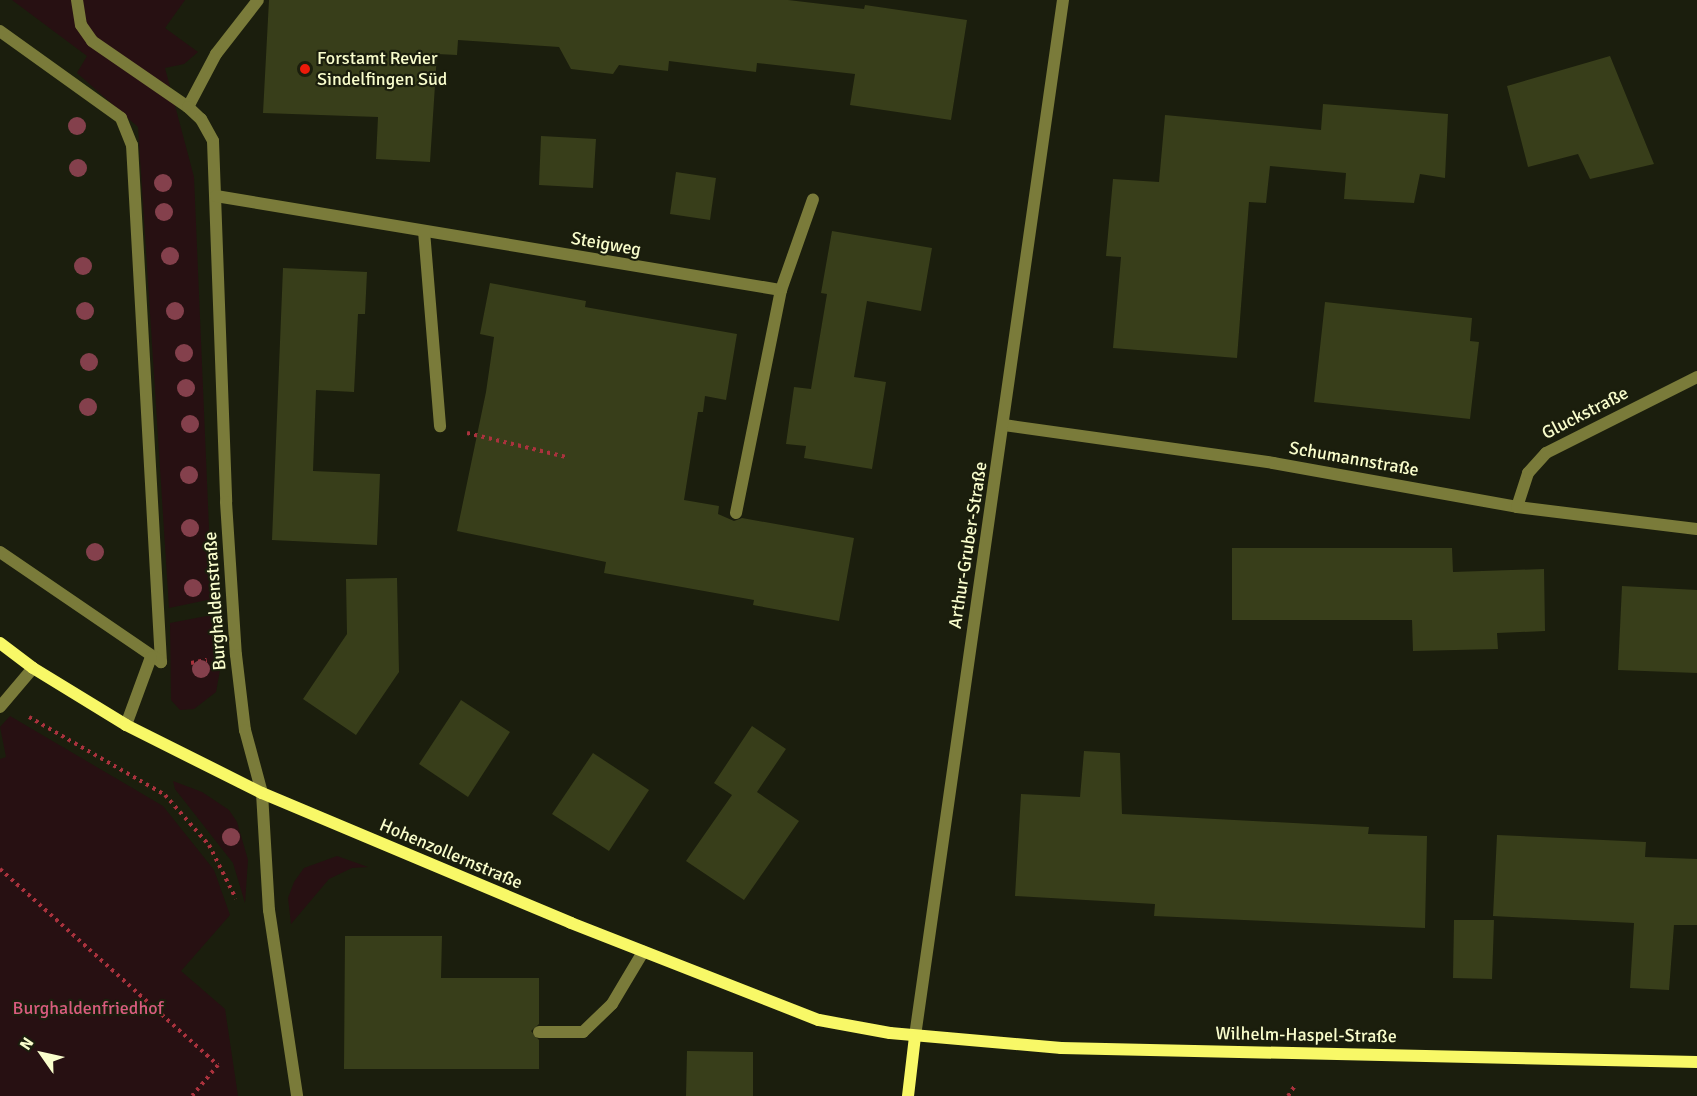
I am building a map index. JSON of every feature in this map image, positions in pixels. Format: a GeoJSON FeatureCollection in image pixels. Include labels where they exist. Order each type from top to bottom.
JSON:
{"type":"FeatureCollection","features":[{"type":"Feature","properties":{"kind":"street","name":"Burghaldenstraße"},"geometry":{"type":"LineString","coordinates":[[77,0],[81,25],[92,41],[188,107],[201,119],[213,141],[226,502],[236,655],[245,730],[262,794],[269,910],[297,1096]]}},
{"type":"Feature","properties":{"kind":"street"},"geometry":{"type":"LineString","coordinates":[[188,107],[216,54],[258,0]]}},
{"type":"Feature","properties":{"kind":"street","name":"Arthur-Gruber-Straße"},"geometry":{"type":"LineString","coordinates":[[908,1096],[1063,0]]}},
{"type":"Feature","properties":{"kind":"street"},"geometry":{"type":"LineString","coordinates":[[0,32],[121,118],[132,145],[156,659],[126,725]]}},
{"type":"Feature","properties":{"kind":"street","name":"Steigweg"},"geometry":{"type":"LineString","coordinates":[[216,196],[782,290]]}},
{"type":"Feature","properties":{"kind":"street"},"geometry":{"type":"LineString","coordinates":[[736,513],[782,290],[813,199]]}},
{"type":"Feature","properties":{"kind":"street"},"geometry":{"type":"LineString","coordinates":[[424,231],[440,426]]}},
{"type":"Feature","properties":{"kind":"street","name":"Gluckstraße"},"geometry":{"type":"LineString","coordinates":[[1517,507],[1528,473],[1546,453],[1697,377]]}},
{"type":"Feature","properties":{"kind":"street","name":"Schumannstraße"},"geometry":{"type":"LineString","coordinates":[[1004,425],[1272,463],[1517,507],[1697,529]]}},
{"type":"Feature","properties":{"kind":"street"},"geometry":{"type":"LineString","coordinates":[[0,552],[156,659]]}},
{"type":"Feature","properties":{"kind":"street","name":"Hohenzollernstraße"},"geometry":{"type":"LineString","coordinates":[[0,643],[33,668],[126,725],[262,794],[643,952],[819,1020],[915,1036]]}},
{"type":"Feature","properties":{"kind":"street"},"geometry":{"type":"LineString","coordinates":[[2,705],[33,668]]}},
{"type":"Feature","properties":{"kind":"street"},"geometry":{"type":"LineString","coordinates":[[539,1032],[583,1032],[612,1004],[643,952]]}},
{"type":"Feature","properties":{"kind":"street","name":"Wilhelm-Haspel-Straße"},"geometry":{"type":"LineString","coordinates":[[915,1036],[1061,1048],[1697,1062]]}},
{"type":"Feature","properties":{"kind":"path"},"geometry":{"type":"LineString","coordinates":[[440,426],[566,457]]}},
{"type":"Feature","properties":{"kind":"path"},"geometry":{"type":"LineString","coordinates":[[156,659],[178,665],[236,655]]}},
{"type":"Feature","properties":{"kind":"path"},"geometry":{"type":"LineString","coordinates":[[2,705],[165,795],[209,845],[238,904]]}},
{"type":"Feature","properties":{"kind":"path"},"geometry":{"type":"LineString","coordinates":[[0,869],[218,1065],[192,1096]]}},
{"type":"Feature","properties":{"kind":"path"},"geometry":{"type":"LineString","coordinates":[[1288,1096],[1300,1079]]}},
{"type":"Feature","properties":{"kind":"green space"},"geometry":{"type":"Polygon","coordinates":[[[12,0],[185,0],[165,28],[198,52],[184,64],[165,68],[194,177],[212,599],[169,608],[138,127],[77,73],[87,56],[12,0]]]}},
{"type":"Feature","properties":{"kind":"green space"},"geometry":{"type":"Polygon","coordinates":[[[212,615],[220,670],[216,692],[194,709],[180,710],[171,700],[170,623],[212,615]]]}},
{"type":"Feature","properties":{"kind":"green space","name":"Burghaldenfriedhof"},"geometry":{"type":"Polygon","coordinates":[[[10,716],[163,806],[214,870],[230,915],[181,971],[225,1009],[238,1096],[0,1096],[0,759],[6,757],[0,727],[10,716]]]}},
{"type":"Feature","properties":{"kind":"green space"},"geometry":{"type":"Polygon","coordinates":[[[173,781],[202,792],[229,810],[237,822],[248,860],[245,903],[233,863],[175,789],[173,781]]]}},
{"type":"Feature","properties":{"kind":"green space"},"geometry":{"type":"Polygon","coordinates":[[[337,856],[368,867],[352,868],[329,879],[291,924],[288,898],[294,882],[304,868],[337,856]]]}},
{"type":"Feature","properties":{"kind":"building"},"geometry":{"type":"Polygon","coordinates":[[[269,0],[788,0],[864,9],[865,5],[967,20],[951,120],[850,105],[855,74],[757,63],[756,72],[669,61],[668,71],[619,65],[613,74],[571,69],[559,47],[458,40],[457,55],[437,54],[430,162],[376,159],[378,117],[263,113],[269,0]]]}},
{"type":"Feature","properties":{"kind":"building"},"geometry":{"type":"Polygon","coordinates":[[[1610,56],[1654,164],[1590,179],[1578,154],[1528,167],[1507,86],[1610,56]]]}},
{"type":"Feature","properties":{"kind":"building"},"geometry":{"type":"Polygon","coordinates":[[[1323,104],[1448,114],[1445,178],[1420,174],[1414,203],[1344,199],[1346,173],[1270,166],[1266,203],[1249,202],[1237,358],[1113,348],[1121,257],[1106,256],[1113,179],[1159,182],[1165,115],[1321,130],[1323,104]]]}},
{"type":"Feature","properties":{"kind":"building"},"geometry":{"type":"Polygon","coordinates":[[[541,136],[596,139],[593,188],[539,185],[541,136]]]}},
{"type":"Feature","properties":{"kind":"building"},"geometry":{"type":"Polygon","coordinates":[[[676,172],[716,178],[710,220],[670,214],[676,172]]]}},
{"type":"Feature","properties":{"kind":"building"},"geometry":{"type":"Polygon","coordinates":[[[832,231],[932,248],[921,311],[867,301],[854,377],[886,382],[872,469],[804,458],[806,446],[786,444],[794,387],[811,389],[827,294],[821,293],[832,231]]]}},
{"type":"Feature","properties":{"kind":"building"},"geometry":{"type":"Polygon","coordinates":[[[283,268],[367,272],[365,314],[358,314],[354,392],[316,390],[313,471],[380,474],[377,545],[272,540],[283,268]]]}},
{"type":"Feature","properties":{"kind":"building"},"geometry":{"type":"Polygon","coordinates":[[[490,283],[586,301],[585,307],[737,334],[726,400],[705,396],[703,412],[698,412],[684,500],[719,506],[718,514],[734,521],[742,518],[854,538],[839,621],[753,605],[754,600],[604,573],[606,562],[457,531],[486,392],[494,337],[480,334],[490,283]]]}},
{"type":"Feature","properties":{"kind":"building"},"geometry":{"type":"Polygon","coordinates":[[[1325,302],[1472,318],[1470,341],[1479,342],[1470,419],[1314,402],[1325,302]]]}},
{"type":"Feature","properties":{"kind":"building"},"geometry":{"type":"Polygon","coordinates":[[[1232,548],[1452,548],[1453,572],[1544,569],[1545,631],[1497,633],[1498,649],[1413,651],[1412,620],[1232,620],[1232,548]]]}},
{"type":"Feature","properties":{"kind":"building"},"geometry":{"type":"Polygon","coordinates":[[[397,578],[399,672],[356,735],[303,699],[347,634],[346,579],[397,578]]]}},
{"type":"Feature","properties":{"kind":"building"},"geometry":{"type":"Polygon","coordinates":[[[1622,586],[1697,590],[1697,673],[1618,670],[1622,586]]]}},
{"type":"Feature","properties":{"kind":"building"},"geometry":{"type":"Polygon","coordinates":[[[461,700],[510,732],[468,797],[419,764],[461,700]]]}},
{"type":"Feature","properties":{"kind":"building"},"geometry":{"type":"Polygon","coordinates":[[[752,726],[786,749],[757,792],[799,821],[744,900],[686,861],[732,795],[714,783],[752,726]]]}},
{"type":"Feature","properties":{"kind":"building"},"geometry":{"type":"Polygon","coordinates":[[[1084,751],[1120,753],[1122,814],[1369,827],[1368,834],[1427,836],[1425,928],[1154,916],[1155,904],[1015,896],[1021,794],[1080,797],[1084,751]]]}},
{"type":"Feature","properties":{"kind":"building"},"geometry":{"type":"Polygon","coordinates":[[[593,753],[649,790],[609,851],[552,814],[593,753]]]}},
{"type":"Feature","properties":{"kind":"building"},"geometry":{"type":"Polygon","coordinates":[[[1497,835],[1646,842],[1645,857],[1697,859],[1697,925],[1674,925],[1669,990],[1630,988],[1634,923],[1493,916],[1497,835]]]}},
{"type":"Feature","properties":{"kind":"building"},"geometry":{"type":"Polygon","coordinates":[[[1454,920],[1494,920],[1492,979],[1453,978],[1454,920]]]}},
{"type":"Feature","properties":{"kind":"building"},"geometry":{"type":"Polygon","coordinates":[[[345,936],[442,936],[441,978],[539,978],[539,1024],[531,1031],[539,1040],[539,1069],[344,1069],[345,936]]]}},
{"type":"Feature","properties":{"kind":"building"},"geometry":{"type":"Polygon","coordinates":[[[687,1051],[753,1052],[753,1096],[686,1096],[687,1051]]]}},
{"type":"Feature","properties":{"kind":"place","name":"Forstamt Revier Sindelfingen Süd"},"geometry":{"type":"Point","coordinates":[305,69]}}]}
